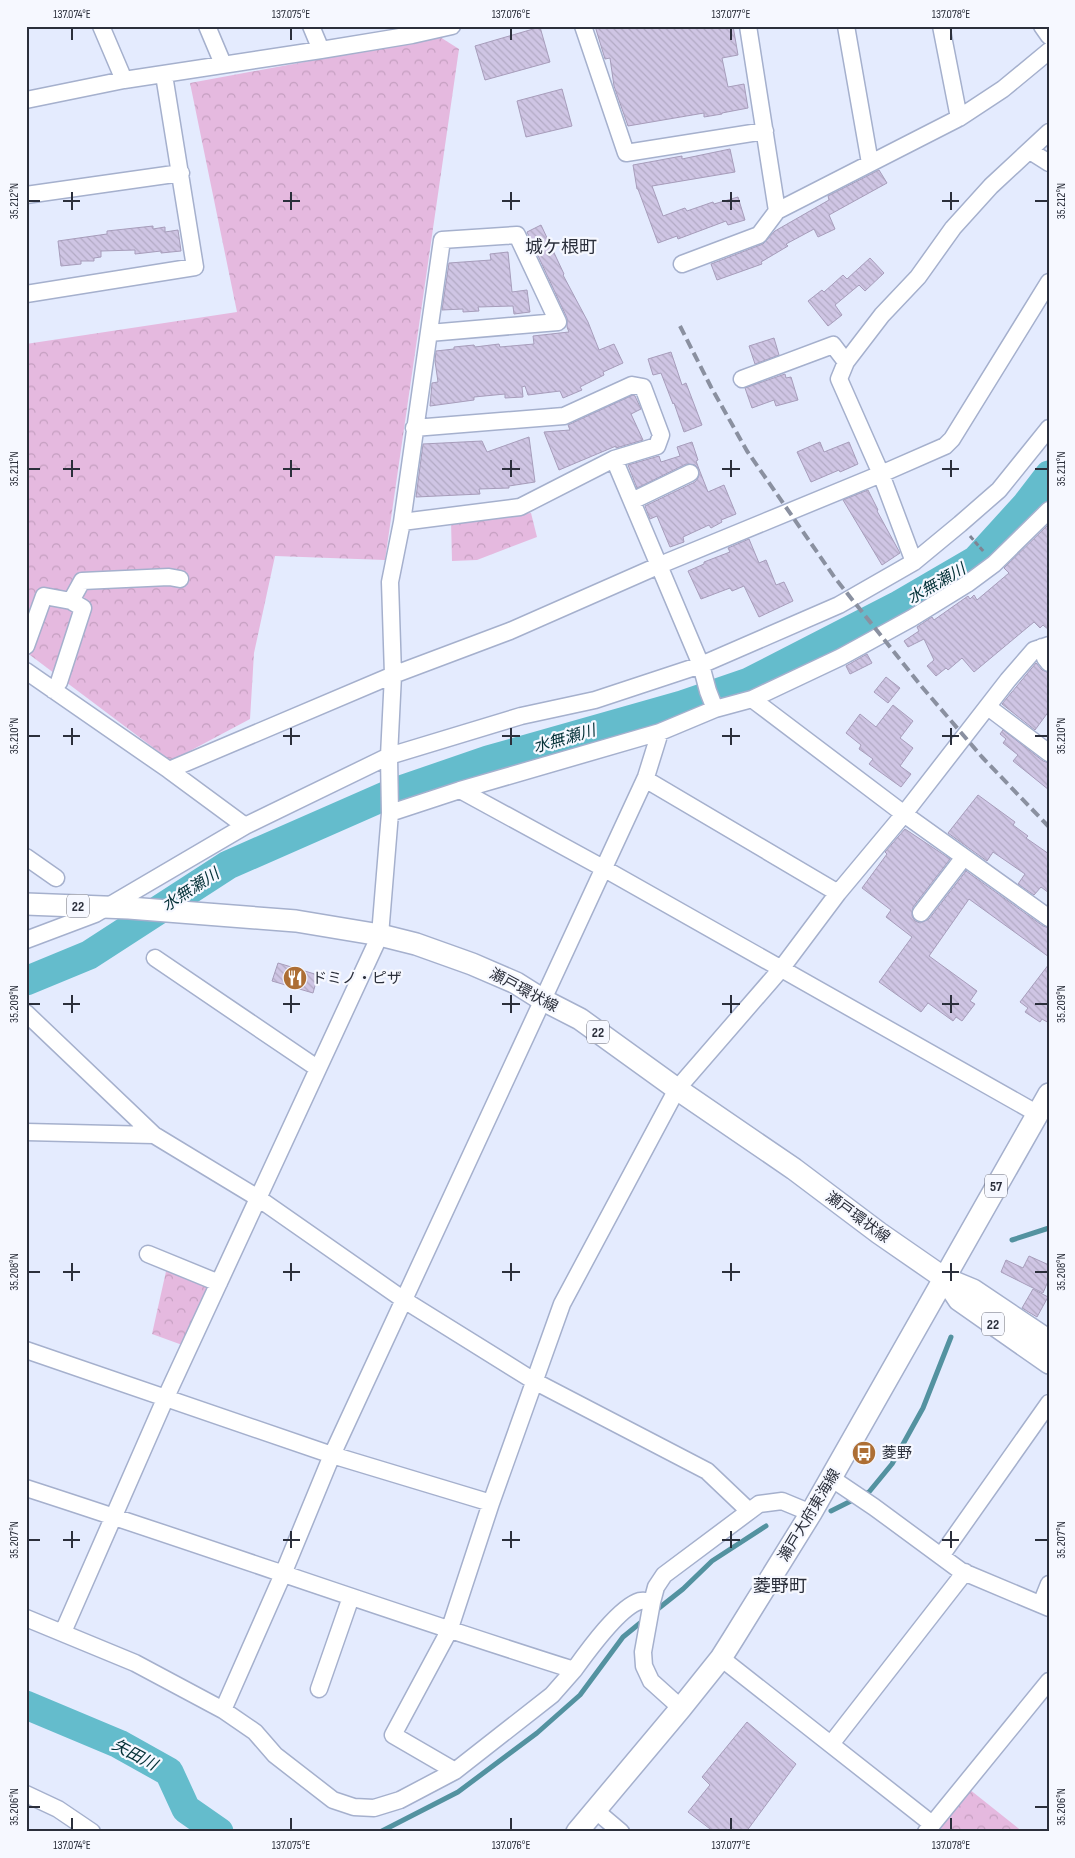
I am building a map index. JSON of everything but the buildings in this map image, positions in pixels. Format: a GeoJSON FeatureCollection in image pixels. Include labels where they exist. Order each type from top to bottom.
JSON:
{"type":"FeatureCollection","features":[{"type":"Feature","properties":{"kind":"main road","name":"瀬戸環状線"},"geometry":{"type":"LineString","coordinates":[[26,904],[129,908],[296,921],[380,935],[416,944],[472,964],[516,983],[543,1000],[580,1018],[678,1089],[794,1169],[879,1233],[944,1278],[973,1290],[1049,1342]]}},
{"type":"Feature","properties":{"kind":"main road","name":"瀬戸大府東海線"},"geometry":{"type":"LineString","coordinates":[[577,1832],[721,1658],[812,1512],[837,1482],[944,1278],[1049,1094]]}},
{"type":"Feature","properties":{"kind":"main road","name":"瀬戸環状線"},"geometry":{"type":"LineString","coordinates":[[944,1278],[959,1300],[1049,1363]]}},
{"type":"Feature","properties":{"kind":"street"},"geometry":{"type":"LineString","coordinates":[[101,26],[124,80]]}},
{"type":"Feature","properties":{"kind":"street"},"geometry":{"type":"LineString","coordinates":[[207,26],[223,64]]}},
{"type":"Feature","properties":{"kind":"street"},"geometry":{"type":"LineString","coordinates":[[311,26],[321,50]]}},
{"type":"Feature","properties":{"kind":"street"},"geometry":{"type":"LineString","coordinates":[[26,100],[124,80],[321,50],[411,31],[452,26]]}},
{"type":"Feature","properties":{"kind":"street"},"geometry":{"type":"LineString","coordinates":[[583,26],[626,153],[765,132]]}},
{"type":"Feature","properties":{"kind":"street"},"geometry":{"type":"LineString","coordinates":[[748,26],[777,211]]}},
{"type":"Feature","properties":{"kind":"street"},"geometry":{"type":"LineString","coordinates":[[846,26],[870,163]]}},
{"type":"Feature","properties":{"kind":"street"},"geometry":{"type":"LineString","coordinates":[[940,26],[958,118]]}},
{"type":"Feature","properties":{"kind":"street"},"geometry":{"type":"LineString","coordinates":[[1042,26],[1049,36]]}},
{"type":"Feature","properties":{"kind":"street"},"geometry":{"type":"LineString","coordinates":[[682,264],[759,235],[777,211],[958,118],[1003,89],[1049,51]]}},
{"type":"Feature","properties":{"kind":"street"},"geometry":{"type":"LineString","coordinates":[[26,294],[195,267],[164,75]]}},
{"type":"Feature","properties":{"kind":"street"},"geometry":{"type":"LineString","coordinates":[[914,562],[881,474],[839,379],[846,362],[882,315],[918,277],[953,228],[991,186],[1049,132]]}},
{"type":"Feature","properties":{"kind":"street"},"geometry":{"type":"LineString","coordinates":[[1030,151],[1049,163]]}},
{"type":"Feature","properties":{"kind":"street"},"geometry":{"type":"LineString","coordinates":[[26,195],[181,173]]}},
{"type":"Feature","properties":{"kind":"street"},"geometry":{"type":"LineString","coordinates":[[63,1632],[166,1397],[380,935],[390,813],[389,756],[393,675],[390,582],[402,522],[442,240],[517,235],[558,322],[429,333]]}},
{"type":"Feature","properties":{"kind":"street"},"geometry":{"type":"LineString","coordinates":[[168,770],[393,675],[510,631],[660,565],[945,446],[952,439],[1049,282]]}},
{"type":"Feature","properties":{"kind":"street"},"geometry":{"type":"LineString","coordinates":[[742,379],[833,345],[846,362]]}},
{"type":"Feature","properties":{"kind":"street"},"geometry":{"type":"LineString","coordinates":[[402,522],[520,507],[614,460],[657,446],[661,435],[642,387],[632,385],[564,416],[414,428]]}},
{"type":"Feature","properties":{"kind":"street"},"geometry":{"type":"LineString","coordinates":[[26,940],[95,914],[245,826],[389,756],[521,716],[595,700],[701,664],[838,605],[914,562],[999,490],[1049,428]]}},
{"type":"Feature","properties":{"kind":"street"},"geometry":{"type":"LineString","coordinates":[[614,460],[701,664],[715,709]]}},
{"type":"Feature","properties":{"kind":"street"},"geometry":{"type":"LineString","coordinates":[[632,501],[690,473]]}},
{"type":"Feature","properties":{"kind":"street"},"geometry":{"type":"LineString","coordinates":[[390,813],[460,790],[660,732],[715,709],[752,699],[841,657],[912,618],[967,584],[994,564],[1049,510]]}},
{"type":"Feature","properties":{"kind":"street"},"geometry":{"type":"LineString","coordinates":[[71,601],[82,581],[169,577],[180,579]]}},
{"type":"Feature","properties":{"kind":"street"},"geometry":{"type":"LineString","coordinates":[[26,646],[44,596],[71,601],[83,608],[59,682],[53,690]]}},
{"type":"Feature","properties":{"kind":"street"},"geometry":{"type":"LineString","coordinates":[[455,1771],[393,1735],[449,1631],[491,1503],[562,1304],[678,1089],[781,969],[838,893],[904,814],[1029,655],[1034,650],[1046,646],[1045,658],[1049,663]]}},
{"type":"Feature","properties":{"kind":"street"},"geometry":{"type":"LineString","coordinates":[[26,671],[245,826]]}},
{"type":"Feature","properties":{"kind":"street"},"geometry":{"type":"LineString","coordinates":[[752,699],[904,814],[1049,918]]}},
{"type":"Feature","properties":{"kind":"street"},"geometry":{"type":"LineString","coordinates":[[988,707],[1049,753]]}},
{"type":"Feature","properties":{"kind":"street"},"geometry":{"type":"LineString","coordinates":[[223,1710],[284,1574],[332,1455],[645,779],[660,732]]}},
{"type":"Feature","properties":{"kind":"street"},"geometry":{"type":"LineString","coordinates":[[645,779],[838,893]]}},
{"type":"Feature","properties":{"kind":"street"},"geometry":{"type":"LineString","coordinates":[[460,790],[603,868],[1038,1114]]}},
{"type":"Feature","properties":{"kind":"street"},"geometry":{"type":"LineString","coordinates":[[26,857],[56,878]]}},
{"type":"Feature","properties":{"kind":"street"},"geometry":{"type":"LineString","coordinates":[[921,913],[964,857]]}},
{"type":"Feature","properties":{"kind":"street"},"geometry":{"type":"LineString","coordinates":[[155,958],[317,1068]]}},
{"type":"Feature","properties":{"kind":"street"},"geometry":{"type":"LineString","coordinates":[[26,1013],[154,1135],[258,1198],[404,1300],[534,1381],[707,1471],[748,1510]]}},
{"type":"Feature","properties":{"kind":"street"},"geometry":{"type":"LineString","coordinates":[[26,1132],[154,1135]]}},
{"type":"Feature","properties":{"kind":"street"},"geometry":{"type":"LineString","coordinates":[[148,1254],[219,1283]]}},
{"type":"Feature","properties":{"kind":"street"},"geometry":{"type":"LineString","coordinates":[[26,1350],[332,1455],[491,1503]]}},
{"type":"Feature","properties":{"kind":"street"},"geometry":{"type":"LineString","coordinates":[[941,1556],[1049,1403]]}},
{"type":"Feature","properties":{"kind":"street"},"geometry":{"type":"LineString","coordinates":[[837,1482],[965,1572],[1045,1606],[1049,1584]]}},
{"type":"Feature","properties":{"kind":"street"},"geometry":{"type":"LineString","coordinates":[[26,1488],[114,1516],[449,1631],[574,1670]]}},
{"type":"Feature","properties":{"kind":"street"},"geometry":{"type":"LineString","coordinates":[[681,1708],[651,1682],[644,1666],[643,1652],[652,1602],[656,1587],[664,1575],[748,1510],[759,1504],[782,1501],[812,1512]]}},
{"type":"Feature","properties":{"kind":"street"},"geometry":{"type":"LineString","coordinates":[[831,1744],[965,1572]]}},
{"type":"Feature","properties":{"kind":"street"},"geometry":{"type":"LineString","coordinates":[[319,1690],[351,1597]]}},
{"type":"Feature","properties":{"kind":"street"},"geometry":{"type":"LineString","coordinates":[[26,1618],[135,1663],[223,1710],[255,1732],[275,1754],[333,1800],[354,1807],[374,1808],[400,1800],[455,1771],[552,1695],[598,1638],[631,1605],[641,1601],[652,1602]]}},
{"type":"Feature","properties":{"kind":"street"},"geometry":{"type":"LineString","coordinates":[[721,1658],[831,1744],[929,1828],[1049,1681]]}},
{"type":"Feature","properties":{"kind":"street"},"geometry":{"type":"LineString","coordinates":[[26,1794],[58,1809],[92,1832]]}},
{"type":"Feature","properties":{"kind":"street"},"geometry":{"type":"LineString","coordinates":[[595,1810],[621,1832]]}},
{"type":"Feature","properties":{"kind":"path"},"geometry":{"type":"LineString","coordinates":[[968,534],[984,553]]}},
{"type":"Feature","properties":{"kind":"green space"},"geometry":{"type":"Polygon","coordinates":[[[440,37],[459,49],[385,560],[275,556],[254,653],[250,719],[171,761],[26,652],[26,344],[237,312],[190,83],[440,37]]]}},
{"type":"Feature","properties":{"kind":"green space"},"geometry":{"type":"Polygon","coordinates":[[[531,513],[537,537],[477,560],[452,561],[451,521],[531,513]]]}},
{"type":"Feature","properties":{"kind":"green space"},"geometry":{"type":"Polygon","coordinates":[[[167,1267],[211,1284],[185,1346],[152,1334],[167,1267]]]}},
{"type":"Feature","properties":{"kind":"green space"},"geometry":{"type":"Polygon","coordinates":[[[969,1789],[1023,1832],[937,1832],[969,1789]]]}},
{"type":"Feature","properties":{"kind":"waterway","name":"水無瀬川"},"geometry":{"type":"LineString","coordinates":[[26,981],[89,955],[228,865],[392,793],[488,760],[682,705],[749,682],[897,606],[976,560],[1026,505],[1049,475]]}},
{"type":"Feature","properties":{"kind":"waterway"},"geometry":{"type":"LineString","coordinates":[[1012,1240],[1049,1228]]}},
{"type":"Feature","properties":{"kind":"waterway"},"geometry":{"type":"LineString","coordinates":[[831,1511],[869,1492],[892,1464],[923,1408],[951,1337]]}},
{"type":"Feature","properties":{"kind":"waterway"},"geometry":{"type":"LineString","coordinates":[[654,1612],[683,1589],[712,1561],[766,1526]]}},
{"type":"Feature","properties":{"kind":"waterway"},"geometry":{"type":"LineString","coordinates":[[380,1832],[458,1792],[537,1733],[580,1695],[623,1637],[645,1619]]}},
{"type":"Feature","properties":{"kind":"waterway","name":"矢田川"},"geometry":{"type":"LineString","coordinates":[[26,1705],[119,1744],[169,1772],[186,1809],[219,1832]]}},
{"type":"Feature","properties":{"kind":"railway"},"geometry":{"type":"LineString","coordinates":[[680,326],[747,451],[835,578],[922,687],[982,757],[1049,827]]}},
{"type":"Feature","properties":{"kind":"place","name":"ドミノ・ピザ"},"geometry":{"type":"Point","coordinates":[295,978]}},
{"type":"Feature","properties":{"kind":"place","name":"菱野"},"geometry":{"type":"Point","coordinates":[864,1453]}},
{"type":"Feature","properties":{"kind":"district","name":"城ケ根町"},"geometry":{"type":"Point","coordinates":[561,247]}},
{"type":"Feature","properties":{"kind":"district","name":"菱野町"},"geometry":{"type":"Point","coordinates":[780,1586]}}]}
